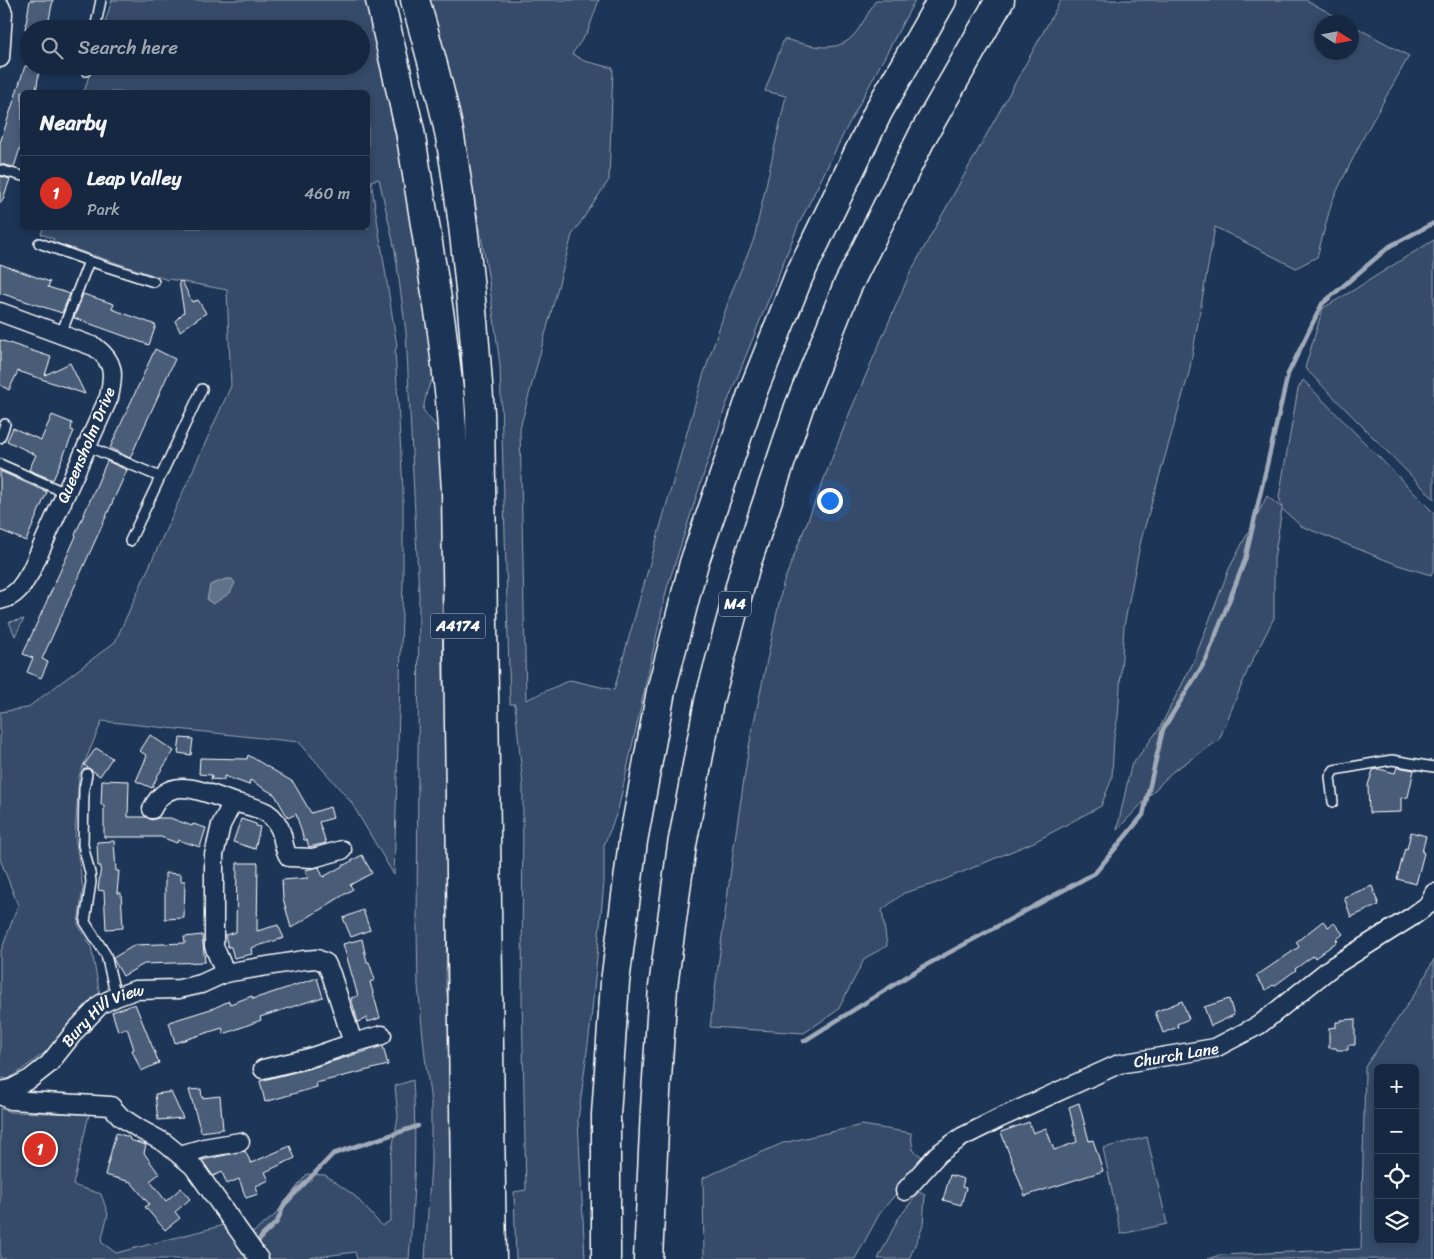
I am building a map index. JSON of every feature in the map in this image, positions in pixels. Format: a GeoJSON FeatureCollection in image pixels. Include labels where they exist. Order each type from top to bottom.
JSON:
{"type":"FeatureCollection","features":[{"type":"Feature","properties":{"kind":"highway","name":"A4174"},"geometry":{"type":"LineString","coordinates":[[380,0],[410,131],[441,324],[450,399],[456,490],[466,1259]]}},
{"type":"Feature","properties":{"kind":"highway","name":"A4174"},"geometry":{"type":"LineString","coordinates":[[415,0],[428,44],[447,126],[455,171],[465,235],[473,311],[480,414],[492,1259]]}},
{"type":"Feature","properties":{"kind":"highway"},"geometry":{"type":"LineString","coordinates":[[606,1259],[606,1116],[615,982],[623,916],[633,841],[661,691],[694,563],[753,391],[799,276],[879,110],[942,0]]}},
{"type":"Feature","properties":{"kind":"highway","name":"M4"},"geometry":{"type":"LineString","coordinates":[[648,1259],[662,987],[682,845],[709,701],[744,568],[799,407],[847,287],[923,135],[1000,0]]}},
{"type":"Feature","properties":{"kind":"street"},"geometry":{"type":"LineString","coordinates":[[0,6],[2,13],[0,58]]}},
{"type":"Feature","properties":{"kind":"street","name":"Queensholm Drive"},"geometry":{"type":"LineString","coordinates":[[0,312],[95,347],[105,355],[111,366],[113,379],[109,397],[31,571],[20,589],[8,598],[0,600]]}},
{"type":"Feature","properties":{"kind":"street"},"geometry":{"type":"LineString","coordinates":[[152,809],[155,802],[169,790],[179,787],[192,788],[262,809],[275,820],[281,833],[285,851],[289,857],[313,858],[342,850]]}},
{"type":"Feature","properties":{"kind":"street"},"geometry":{"type":"LineString","coordinates":[[225,973],[214,946],[214,855],[221,824],[234,802]]}},
{"type":"Feature","properties":{"kind":"street","name":"Church Lane"},"geometry":{"type":"LineString","coordinates":[[905,1191],[938,1154],[962,1138],[1000,1118],[1119,1064],[1215,1048],[1259,1024],[1332,967],[1428,905],[1434,893]]}},
{"type":"Feature","properties":{"kind":"street","name":"Bury Hill View"},"geometry":{"type":"LineString","coordinates":[[0,1093],[30,1079],[49,1064],[76,1030],[101,1004],[116,997],[135,990],[179,989],[201,984],[225,973],[317,959],[326,963],[353,1043]]}},
{"type":"Feature","properties":{"kind":"street"},"geometry":{"type":"LineString","coordinates":[[263,1070],[382,1035]]}},
{"type":"Feature","properties":{"kind":"street"},"geometry":{"type":"LineString","coordinates":[[0,1093],[11,1100],[111,1106],[121,1117],[165,1143],[192,1166],[255,1254]]}},
{"type":"Feature","properties":{"kind":"street"},"geometry":{"type":"LineString","coordinates":[[180,1155],[204,1148],[240,1142]]}},
{"type":"Feature","properties":{"kind":"lane"},"geometry":{"type":"LineString","coordinates":[[97,20],[101,0]]}},
{"type":"Feature","properties":{"kind":"lane"},"geometry":{"type":"LineString","coordinates":[[0,170],[20,175]]}},
{"type":"Feature","properties":{"kind":"lane"},"geometry":{"type":"LineString","coordinates":[[39,243],[154,282]]}},
{"type":"Feature","properties":{"kind":"lane"},"geometry":{"type":"LineString","coordinates":[[61,334],[89,261]]}},
{"type":"Feature","properties":{"kind":"lane"},"geometry":{"type":"LineString","coordinates":[[130,541],[202,389]]}},
{"type":"Feature","properties":{"kind":"lane"},"geometry":{"type":"LineString","coordinates":[[0,438],[5,424]]}},
{"type":"Feature","properties":{"kind":"lane"},"geometry":{"type":"LineString","coordinates":[[87,446],[160,477]]}},
{"type":"Feature","properties":{"kind":"lane"},"geometry":{"type":"LineString","coordinates":[[0,464],[66,493]]}},
{"type":"Feature","properties":{"kind":"lane"},"geometry":{"type":"LineString","coordinates":[[1333,802],[1330,777],[1334,770],[1392,760],[1434,767]]}},
{"type":"Feature","properties":{"kind":"lane"},"geometry":{"type":"LineString","coordinates":[[87,774],[84,789],[83,845],[90,882],[85,922],[106,955],[116,997]]}},
{"type":"Feature","properties":{"kind":"shaded area"},"geometry":{"type":"Polygon","coordinates":[[[112,0],[367,0],[419,248],[433,378],[427,391],[423,410],[440,431],[445,554],[442,597],[443,684],[449,721],[446,986],[452,1030],[457,1259],[425,1259],[431,1163],[431,1103],[418,985],[419,595],[406,332],[395,250],[379,179],[371,181],[397,346],[395,351],[403,489],[403,582],[394,875],[351,802],[299,742],[102,721],[79,776],[75,836],[83,888],[78,924],[91,946],[100,995],[47,1051],[9,1079],[0,1078],[0,954],[18,905],[0,859],[0,712],[27,708],[115,642],[231,386],[227,290],[168,280],[53,242],[54,239],[41,234],[42,230],[370,230],[370,90],[85,90],[89,75],[370,75],[370,20],[106,20],[112,0]]]}},
{"type":"Feature","properties":{"kind":"shaded area"},"geometry":{"type":"Polygon","coordinates":[[[429,0],[599,0],[588,31],[572,54],[584,61],[613,68],[609,180],[572,235],[520,428],[526,700],[570,680],[614,690],[703,376],[732,291],[754,239],[786,96],[765,91],[784,39],[819,47],[837,46],[852,37],[876,0],[915,0],[845,131],[798,226],[725,408],[667,588],[618,810],[604,845],[604,882],[591,1021],[578,1120],[585,1259],[516,1259],[514,1192],[526,1190],[522,1000],[523,785],[515,704],[510,704],[500,365],[489,281],[461,122],[429,0]]]}},
{"type":"Feature","properties":{"kind":"shaded area"},"geometry":{"type":"Polygon","coordinates":[[[1061,0],[1306,0],[1333,15],[1314,15],[1314,60],[1359,60],[1359,29],[1409,56],[1364,136],[1332,201],[1317,257],[1296,268],[1215,227],[1189,373],[1141,540],[1124,626],[1112,778],[1101,806],[1034,842],[934,884],[904,893],[882,910],[887,946],[865,958],[838,1010],[804,1033],[710,1027],[749,746],[783,584],[850,412],[910,273],[1061,0]]]}},
{"type":"Feature","properties":{"kind":"shaded area"},"geometry":{"type":"Polygon","coordinates":[[[1434,240],[1434,499],[1305,368],[1323,308],[1434,240]]]}},
{"type":"Feature","properties":{"kind":"shaded area"},"geometry":{"type":"Polygon","coordinates":[[[1303,380],[1434,513],[1434,568],[1431,575],[1398,565],[1301,526],[1282,509],[1274,559],[1274,618],[1249,667],[1219,740],[1172,772],[1117,830],[1131,766],[1159,729],[1193,663],[1229,569],[1267,496],[1282,508],[1279,497],[1298,389],[1303,380]]]}},
{"type":"Feature","properties":{"kind":"shaded area"},"geometry":{"type":"Polygon","coordinates":[[[226,579],[232,579],[235,583],[230,593],[213,604],[207,600],[210,585],[226,579]]]}},
{"type":"Feature","properties":{"kind":"shaded area"},"geometry":{"type":"Polygon","coordinates":[[[24,619],[15,636],[9,622],[24,619]]]}},
{"type":"Feature","properties":{"kind":"shaded area"},"geometry":{"type":"Polygon","coordinates":[[[1434,959],[1434,1259],[1207,1259],[1220,1255],[1361,1249],[1365,1067],[1420,986],[1434,959]]]}},
{"type":"Feature","properties":{"kind":"shaded area"},"geometry":{"type":"Polygon","coordinates":[[[413,1080],[414,1170],[409,1259],[357,1259],[355,1252],[301,1259],[270,1259],[251,1234],[274,1216],[307,1174],[325,1175],[355,1196],[382,1226],[391,1220],[390,1161],[398,1117],[395,1086],[413,1080]]]}},
{"type":"Feature","properties":{"kind":"shaded area"},"geometry":{"type":"Polygon","coordinates":[[[0,1108],[10,1112],[89,1114],[73,1185],[101,1194],[108,1214],[101,1242],[116,1253],[224,1225],[247,1259],[0,1259],[0,1108]]]}},
{"type":"Feature","properties":{"kind":"shaded area"},"geometry":{"type":"Polygon","coordinates":[[[862,1125],[911,1133],[913,1150],[925,1159],[880,1213],[855,1259],[704,1259],[703,1178],[783,1143],[862,1125]]]}},
{"type":"Feature","properties":{"kind":"shaded area"},"geometry":{"type":"Polygon","coordinates":[[[1147,1137],[1167,1224],[1121,1234],[1103,1148],[1147,1137]]]}},
{"type":"Feature","properties":{"kind":"shaded area"},"geometry":{"type":"Polygon","coordinates":[[[919,1192],[925,1195],[923,1226],[909,1259],[878,1259],[898,1219],[919,1192]]]}},
{"type":"Feature","properties":{"kind":"building"},"geometry":{"type":"Polygon","coordinates":[[[30,0],[53,0],[49,20],[27,20],[30,0]]]}},
{"type":"Feature","properties":{"kind":"building"},"geometry":{"type":"Polygon","coordinates":[[[22,75],[39,75],[36,90],[20,90],[20,148],[14,167],[0,164],[0,143],[22,75]]]}},
{"type":"Feature","properties":{"kind":"building"},"geometry":{"type":"Polygon","coordinates":[[[0,176],[10,179],[2,202],[0,202],[0,176]]]}},
{"type":"Feature","properties":{"kind":"building"},"geometry":{"type":"Polygon","coordinates":[[[0,264],[50,282],[48,287],[70,294],[62,313],[0,293],[0,264]]]}},
{"type":"Feature","properties":{"kind":"building"},"geometry":{"type":"Polygon","coordinates":[[[182,281],[192,302],[198,300],[206,313],[180,331],[175,321],[184,312],[179,282],[182,281]]]}},
{"type":"Feature","properties":{"kind":"building"},"geometry":{"type":"Polygon","coordinates":[[[83,294],[114,304],[112,309],[156,325],[149,345],[74,318],[83,294]]]}},
{"type":"Feature","properties":{"kind":"building"},"geometry":{"type":"Polygon","coordinates":[[[0,340],[51,357],[45,375],[70,363],[85,394],[18,371],[9,390],[0,385],[0,340]]]}},
{"type":"Feature","properties":{"kind":"building"},"geometry":{"type":"Polygon","coordinates":[[[155,349],[175,359],[130,458],[110,448],[155,349]]]}},
{"type":"Feature","properties":{"kind":"building"},"geometry":{"type":"Polygon","coordinates":[[[52,415],[72,423],[71,430],[74,431],[53,480],[29,470],[36,455],[7,441],[13,428],[41,440],[52,415]]]}},
{"type":"Feature","properties":{"kind":"building"},"geometry":{"type":"Polygon","coordinates":[[[107,461],[127,470],[42,659],[48,662],[41,678],[27,672],[33,658],[23,654],[76,536],[107,461]]]}},
{"type":"Feature","properties":{"kind":"building"},"geometry":{"type":"Polygon","coordinates":[[[0,471],[47,492],[26,541],[0,530],[0,471]]]}},
{"type":"Feature","properties":{"kind":"building"},"geometry":{"type":"Polygon","coordinates":[[[150,735],[174,751],[152,788],[136,781],[147,756],[140,751],[150,735]]]}},
{"type":"Feature","properties":{"kind":"building"},"geometry":{"type":"Polygon","coordinates":[[[180,738],[193,739],[191,755],[178,753],[180,738]]]}},
{"type":"Feature","properties":{"kind":"building"},"geometry":{"type":"Polygon","coordinates":[[[96,748],[112,758],[100,776],[84,765],[96,748]]]}},
{"type":"Feature","properties":{"kind":"building"},"geometry":{"type":"Polygon","coordinates":[[[248,755],[293,782],[311,813],[330,807],[333,818],[319,822],[326,843],[309,847],[307,840],[304,840],[296,814],[288,818],[275,795],[250,780],[249,785],[224,776],[224,780],[211,779],[212,775],[199,774],[200,758],[247,759],[248,755]]]}},
{"type":"Feature","properties":{"kind":"building"},"geometry":{"type":"Polygon","coordinates":[[[1397,767],[1414,770],[1408,797],[1401,798],[1401,812],[1369,813],[1368,785],[1373,770],[1379,769],[1395,773],[1397,767]]]}},
{"type":"Feature","properties":{"kind":"building"},"geometry":{"type":"Polygon","coordinates":[[[102,780],[129,781],[128,817],[146,817],[152,820],[170,818],[192,826],[193,824],[206,828],[200,847],[178,840],[177,843],[161,837],[104,837],[104,805],[101,805],[102,780]]]}},
{"type":"Feature","properties":{"kind":"building"},"geometry":{"type":"Polygon","coordinates":[[[241,819],[260,827],[255,849],[233,842],[241,819]]]}},
{"type":"Feature","properties":{"kind":"building"},"geometry":{"type":"Polygon","coordinates":[[[1411,832],[1426,836],[1422,852],[1424,853],[1416,884],[1397,879],[1411,832]]]}},
{"type":"Feature","properties":{"kind":"building"},"geometry":{"type":"Polygon","coordinates":[[[114,841],[116,871],[119,871],[117,893],[121,893],[123,928],[106,929],[104,891],[98,890],[101,866],[98,866],[97,842],[114,841]]]}},
{"type":"Feature","properties":{"kind":"building"},"geometry":{"type":"Polygon","coordinates":[[[362,855],[372,873],[350,885],[353,889],[291,928],[283,898],[282,880],[308,878],[305,870],[319,867],[323,877],[362,855]]]}},
{"type":"Feature","properties":{"kind":"building"},"geometry":{"type":"Polygon","coordinates":[[[237,863],[258,863],[257,931],[278,925],[284,938],[251,948],[252,954],[234,958],[231,947],[228,947],[225,935],[236,932],[237,863]]]}},
{"type":"Feature","properties":{"kind":"building"},"geometry":{"type":"Polygon","coordinates":[[[165,873],[181,874],[181,881],[185,881],[184,918],[165,919],[165,873]]]}},
{"type":"Feature","properties":{"kind":"building"},"geometry":{"type":"Polygon","coordinates":[[[1372,886],[1379,905],[1351,917],[1344,897],[1372,886]]]}},
{"type":"Feature","properties":{"kind":"building"},"geometry":{"type":"Polygon","coordinates":[[[363,910],[370,930],[351,937],[343,918],[363,910]]]}},
{"type":"Feature","properties":{"kind":"building"},"geometry":{"type":"Polygon","coordinates":[[[1323,921],[1328,927],[1334,923],[1343,934],[1336,940],[1338,941],[1315,958],[1313,956],[1266,990],[1256,976],[1299,947],[1296,942],[1323,921]]]}},
{"type":"Feature","properties":{"kind":"building"},"geometry":{"type":"Polygon","coordinates":[[[202,935],[205,962],[144,964],[123,976],[113,959],[135,945],[185,943],[184,937],[202,935]]]}},
{"type":"Feature","properties":{"kind":"building"},"geometry":{"type":"Polygon","coordinates":[[[362,939],[367,962],[369,962],[375,980],[370,982],[380,1018],[368,1022],[367,1018],[358,1022],[351,998],[358,996],[343,944],[362,939]]]}},
{"type":"Feature","properties":{"kind":"building"},"geometry":{"type":"Polygon","coordinates":[[[317,978],[323,997],[260,1017],[261,1020],[224,1034],[222,1028],[175,1043],[169,1022],[214,1008],[229,1001],[230,1004],[252,996],[253,999],[317,978]]]}},
{"type":"Feature","properties":{"kind":"building"},"geometry":{"type":"Polygon","coordinates":[[[1229,999],[1234,1015],[1211,1026],[1204,1007],[1229,999]]]}},
{"type":"Feature","properties":{"kind":"building"},"geometry":{"type":"Polygon","coordinates":[[[1182,1001],[1189,1019],[1177,1024],[1178,1027],[1163,1033],[1155,1012],[1182,1001]]]}},
{"type":"Feature","properties":{"kind":"building"},"geometry":{"type":"Polygon","coordinates":[[[135,1004],[159,1063],[141,1071],[132,1050],[134,1049],[127,1028],[118,1031],[112,1012],[135,1004]]]}},
{"type":"Feature","properties":{"kind":"building"},"geometry":{"type":"Polygon","coordinates":[[[1355,1019],[1355,1045],[1348,1045],[1348,1050],[1329,1048],[1329,1028],[1336,1027],[1336,1022],[1341,1022],[1341,1020],[1355,1019]]]}},
{"type":"Feature","properties":{"kind":"building"},"geometry":{"type":"Polygon","coordinates":[[[383,1046],[388,1065],[316,1083],[317,1087],[265,1102],[260,1081],[383,1046]]]}},
{"type":"Feature","properties":{"kind":"building"},"geometry":{"type":"Polygon","coordinates":[[[201,1089],[202,1098],[220,1096],[223,1129],[201,1132],[189,1090],[201,1089]]]}},
{"type":"Feature","properties":{"kind":"building"},"geometry":{"type":"Polygon","coordinates":[[[171,1092],[183,1118],[158,1120],[155,1094],[171,1092]]]}},
{"type":"Feature","properties":{"kind":"building"},"geometry":{"type":"Polygon","coordinates":[[[1079,1103],[1089,1141],[1093,1140],[1103,1171],[1025,1196],[1001,1132],[1029,1122],[1033,1133],[1046,1128],[1054,1150],[1077,1142],[1069,1107],[1079,1103]]]}},
{"type":"Feature","properties":{"kind":"building"},"geometry":{"type":"Polygon","coordinates":[[[116,1133],[146,1145],[144,1153],[159,1174],[150,1181],[166,1201],[181,1188],[190,1199],[175,1212],[180,1218],[165,1230],[145,1207],[149,1204],[131,1182],[105,1175],[116,1133]]]}},
{"type":"Feature","properties":{"kind":"building"},"geometry":{"type":"Polygon","coordinates":[[[290,1146],[295,1158],[265,1172],[269,1180],[256,1186],[258,1194],[246,1198],[239,1179],[227,1184],[222,1172],[213,1176],[202,1160],[245,1151],[251,1163],[290,1146]]]}},
{"type":"Feature","properties":{"kind":"building"},"geometry":{"type":"Polygon","coordinates":[[[950,1175],[964,1179],[962,1187],[966,1188],[961,1205],[943,1200],[950,1175]]]}},
{"type":"Feature","properties":{"kind":"waterway"},"geometry":{"type":"LineString","coordinates":[[804,1041],[919,969],[1095,873],[1143,815],[1163,729],[1206,660],[1245,560],[1288,374],[1322,304],[1390,246],[1434,223]]}},
{"type":"Feature","properties":{"kind":"waterway"},"geometry":{"type":"LineString","coordinates":[[255,1247],[262,1236],[277,1222],[284,1205],[333,1154],[418,1126]]}},
{"type":"Feature","properties":{"kind":"place","name":"Leap Valley"},"geometry":{"type":"Point","coordinates":[40,1149]}}]}
